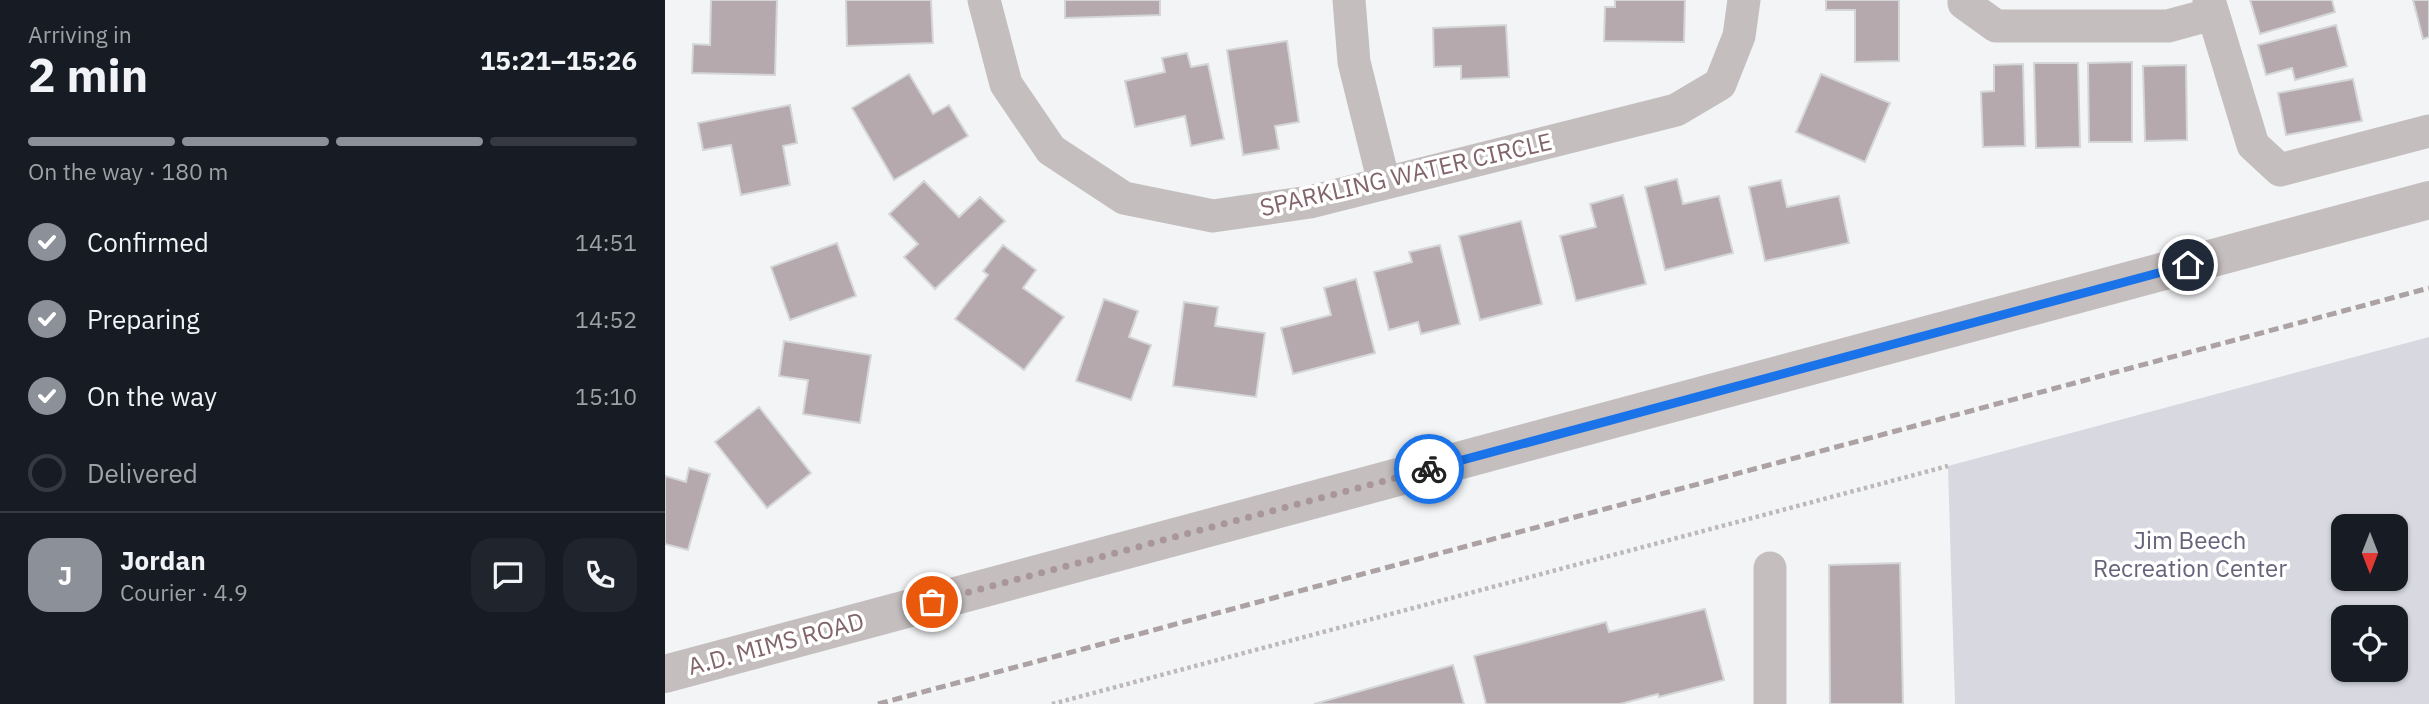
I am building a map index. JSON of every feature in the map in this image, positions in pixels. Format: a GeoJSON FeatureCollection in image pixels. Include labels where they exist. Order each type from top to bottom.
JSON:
{"type":"FeatureCollection","features":[{"type":"Feature","properties":{"kind":"street","name":"SPARKLING WATER CIRCLE"},"geometry":{"type":"LineString","coordinates":[[984,0],[1006,84],[1051,150],[1124,198],[1213,216],[1310,202],[1676,110],[1720,84],[1739,36],[1744,0]]}},
{"type":"Feature","properties":{"kind":"street"},"geometry":{"type":"LineString","coordinates":[[1349,0],[1354,62],[1384,183]]}},
{"type":"Feature","properties":{"kind":"street"},"geometry":{"type":"LineString","coordinates":[[1964,0],[1964,4],[1996,26],[2168,26],[2211,7],[2253,145],[2280,170],[2429,131]]}},
{"type":"Feature","properties":{"kind":"street","name":"A.D. MIMS ROAD"},"geometry":{"type":"LineString","coordinates":[[665,674],[2429,200]]}},
{"type":"Feature","properties":{"kind":"street"},"geometry":{"type":"LineString","coordinates":[[1770,569],[1770,704]]}},
{"type":"Feature","properties":{"kind":"path"},"geometry":{"type":"LineString","coordinates":[[1052,704],[1948,466]]}},
{"type":"Feature","properties":{"kind":"green space","name":"Jim Beech Recreation Center"},"geometry":{"type":"Polygon","coordinates":[[[2429,337],[2429,704],[1955,704],[1948,466],[2429,337]]]}},
{"type":"Feature","properties":{"kind":"building"},"geometry":{"type":"Polygon","coordinates":[[[711,0],[777,0],[775,75],[692,73],[693,44],[710,45],[711,0]]]}},
{"type":"Feature","properties":{"kind":"building"},"geometry":{"type":"Polygon","coordinates":[[[846,0],[931,0],[933,43],[847,46],[846,0]]]}},
{"type":"Feature","properties":{"kind":"building"},"geometry":{"type":"Polygon","coordinates":[[[1065,0],[1160,0],[1160,15],[1065,18],[1065,0]]]}},
{"type":"Feature","properties":{"kind":"building"},"geometry":{"type":"Polygon","coordinates":[[[1615,0],[1685,0],[1684,42],[1604,41],[1605,7],[1615,7],[1615,0]]]}},
{"type":"Feature","properties":{"kind":"building"},"geometry":{"type":"Polygon","coordinates":[[[1826,0],[1899,0],[1899,61],[1855,62],[1855,10],[1826,10],[1826,0]]]}},
{"type":"Feature","properties":{"kind":"building"},"geometry":{"type":"Polygon","coordinates":[[[2250,0],[2332,0],[2335,12],[2260,34],[2250,0]]]}},
{"type":"Feature","properties":{"kind":"building"},"geometry":{"type":"Polygon","coordinates":[[[2413,0],[2429,0],[2429,37],[2423,39],[2413,0]]]}},
{"type":"Feature","properties":{"kind":"building"},"geometry":{"type":"Polygon","coordinates":[[[1506,25],[1509,77],[1461,79],[1461,66],[1434,67],[1433,28],[1506,25]]]}},
{"type":"Feature","properties":{"kind":"building"},"geometry":{"type":"Polygon","coordinates":[[[2336,25],[2347,66],[2295,80],[2292,68],[2266,75],[2258,45],[2336,25]]]}},
{"type":"Feature","properties":{"kind":"building"},"geometry":{"type":"Polygon","coordinates":[[[1287,41],[1299,122],[1275,126],[1279,149],[1243,155],[1227,50],[1287,41]]]}},
{"type":"Feature","properties":{"kind":"building"},"geometry":{"type":"Polygon","coordinates":[[[1187,53],[1191,67],[1208,64],[1224,139],[1191,146],[1185,116],[1135,127],[1125,81],[1165,72],[1162,58],[1187,53]]]}},
{"type":"Feature","properties":{"kind":"building"},"geometry":{"type":"Polygon","coordinates":[[[2132,62],[2132,142],[2089,142],[2088,63],[2132,62]]]}},
{"type":"Feature","properties":{"kind":"building"},"geometry":{"type":"Polygon","coordinates":[[[2034,63],[2078,63],[2080,147],[2036,148],[2034,63]]]}},
{"type":"Feature","properties":{"kind":"building"},"geometry":{"type":"Polygon","coordinates":[[[2023,64],[2025,146],[1983,147],[1981,92],[1994,91],[1994,65],[2023,64]]]}},
{"type":"Feature","properties":{"kind":"building"},"geometry":{"type":"Polygon","coordinates":[[[2186,65],[2187,140],[2145,141],[2143,66],[2186,65]]]}},
{"type":"Feature","properties":{"kind":"building"},"geometry":{"type":"Polygon","coordinates":[[[909,74],[933,114],[949,105],[968,136],[894,180],[852,108],[909,74]]]}},
{"type":"Feature","properties":{"kind":"building"},"geometry":{"type":"Polygon","coordinates":[[[1821,74],[1890,103],[1865,162],[1796,132],[1821,74]]]}},
{"type":"Feature","properties":{"kind":"building"},"geometry":{"type":"Polygon","coordinates":[[[2353,79],[2362,121],[2286,135],[2278,93],[2353,79]]]}},
{"type":"Feature","properties":{"kind":"building"},"geometry":{"type":"Polygon","coordinates":[[[790,105],[797,143],[783,146],[790,185],[741,195],[731,145],[703,150],[698,123],[790,105]]]}},
{"type":"Feature","properties":{"kind":"building"},"geometry":{"type":"Polygon","coordinates":[[[1677,179],[1683,204],[1719,196],[1733,253],[1665,270],[1645,187],[1677,179]]]}},
{"type":"Feature","properties":{"kind":"building"},"geometry":{"type":"Polygon","coordinates":[[[1781,180],[1787,207],[1839,196],[1849,243],[1765,261],[1749,187],[1781,180]]]}},
{"type":"Feature","properties":{"kind":"building"},"geometry":{"type":"Polygon","coordinates":[[[924,181],[959,217],[980,197],[1005,221],[935,289],[904,257],[918,244],[889,214],[924,181]]]}},
{"type":"Feature","properties":{"kind":"building"},"geometry":{"type":"Polygon","coordinates":[[[1623,195],[1646,284],[1576,301],[1560,236],[1596,227],[1590,204],[1623,195]]]}},
{"type":"Feature","properties":{"kind":"building"},"geometry":{"type":"Polygon","coordinates":[[[1521,221],[1542,304],[1480,320],[1459,236],[1521,221]]]}},
{"type":"Feature","properties":{"kind":"building"},"geometry":{"type":"Polygon","coordinates":[[[837,243],[856,296],[790,320],[771,267],[837,243]]]}},
{"type":"Feature","properties":{"kind":"building"},"geometry":{"type":"Polygon","coordinates":[[[1003,245],[1036,270],[1023,288],[1064,317],[1024,370],[955,319],[988,275],[983,271],[1003,245]]]}},
{"type":"Feature","properties":{"kind":"building"},"geometry":{"type":"Polygon","coordinates":[[[1440,245],[1460,324],[1421,334],[1418,322],[1389,330],[1374,272],[1412,262],[1409,252],[1440,245]]]}},
{"type":"Feature","properties":{"kind":"building"},"geometry":{"type":"Polygon","coordinates":[[[1356,279],[1375,353],[1293,374],[1281,328],[1331,315],[1324,288],[1356,279]]]}},
{"type":"Feature","properties":{"kind":"building"},"geometry":{"type":"Polygon","coordinates":[[[1104,299],[1138,311],[1129,337],[1151,345],[1131,400],[1076,381],[1104,299]]]}},
{"type":"Feature","properties":{"kind":"building"},"geometry":{"type":"Polygon","coordinates":[[[1184,302],[1218,307],[1215,326],[1265,333],[1256,397],[1173,386],[1184,302]]]}},
{"type":"Feature","properties":{"kind":"building"},"geometry":{"type":"Polygon","coordinates":[[[784,341],[871,355],[860,423],[803,414],[808,380],[779,376],[784,341]]]}},
{"type":"Feature","properties":{"kind":"building"},"geometry":{"type":"Polygon","coordinates":[[[759,407],[811,473],[767,508],[715,442],[759,407]]]}},
{"type":"Feature","properties":{"kind":"building"},"geometry":{"type":"Polygon","coordinates":[[[689,468],[710,474],[688,550],[665,544],[665,476],[686,482],[689,468]]]}},
{"type":"Feature","properties":{"kind":"building"},"geometry":{"type":"Polygon","coordinates":[[[1900,563],[1903,704],[1830,704],[1829,565],[1900,563]]]}},
{"type":"Feature","properties":{"kind":"building"},"geometry":{"type":"Polygon","coordinates":[[[1705,609],[1724,680],[1620,704],[1486,704],[1474,656],[1606,622],[1609,632],[1705,609]]]}},
{"type":"Feature","properties":{"kind":"building"},"geometry":{"type":"Polygon","coordinates":[[[1453,665],[1464,704],[1314,704],[1453,665]]]}},
{"type":"Feature","properties":{"kind":"railway"},"geometry":{"type":"LineString","coordinates":[[878,704],[2429,288]]}},
{"type":"Feature","properties":{"kind":"way so far"},"geometry":{"type":"LineString","coordinates":[[932,602],[1429,469]]}},
{"type":"Feature","properties":{"kind":"route"},"geometry":{"type":"LineString","coordinates":[[1429,469],[2188,265]]}}]}
